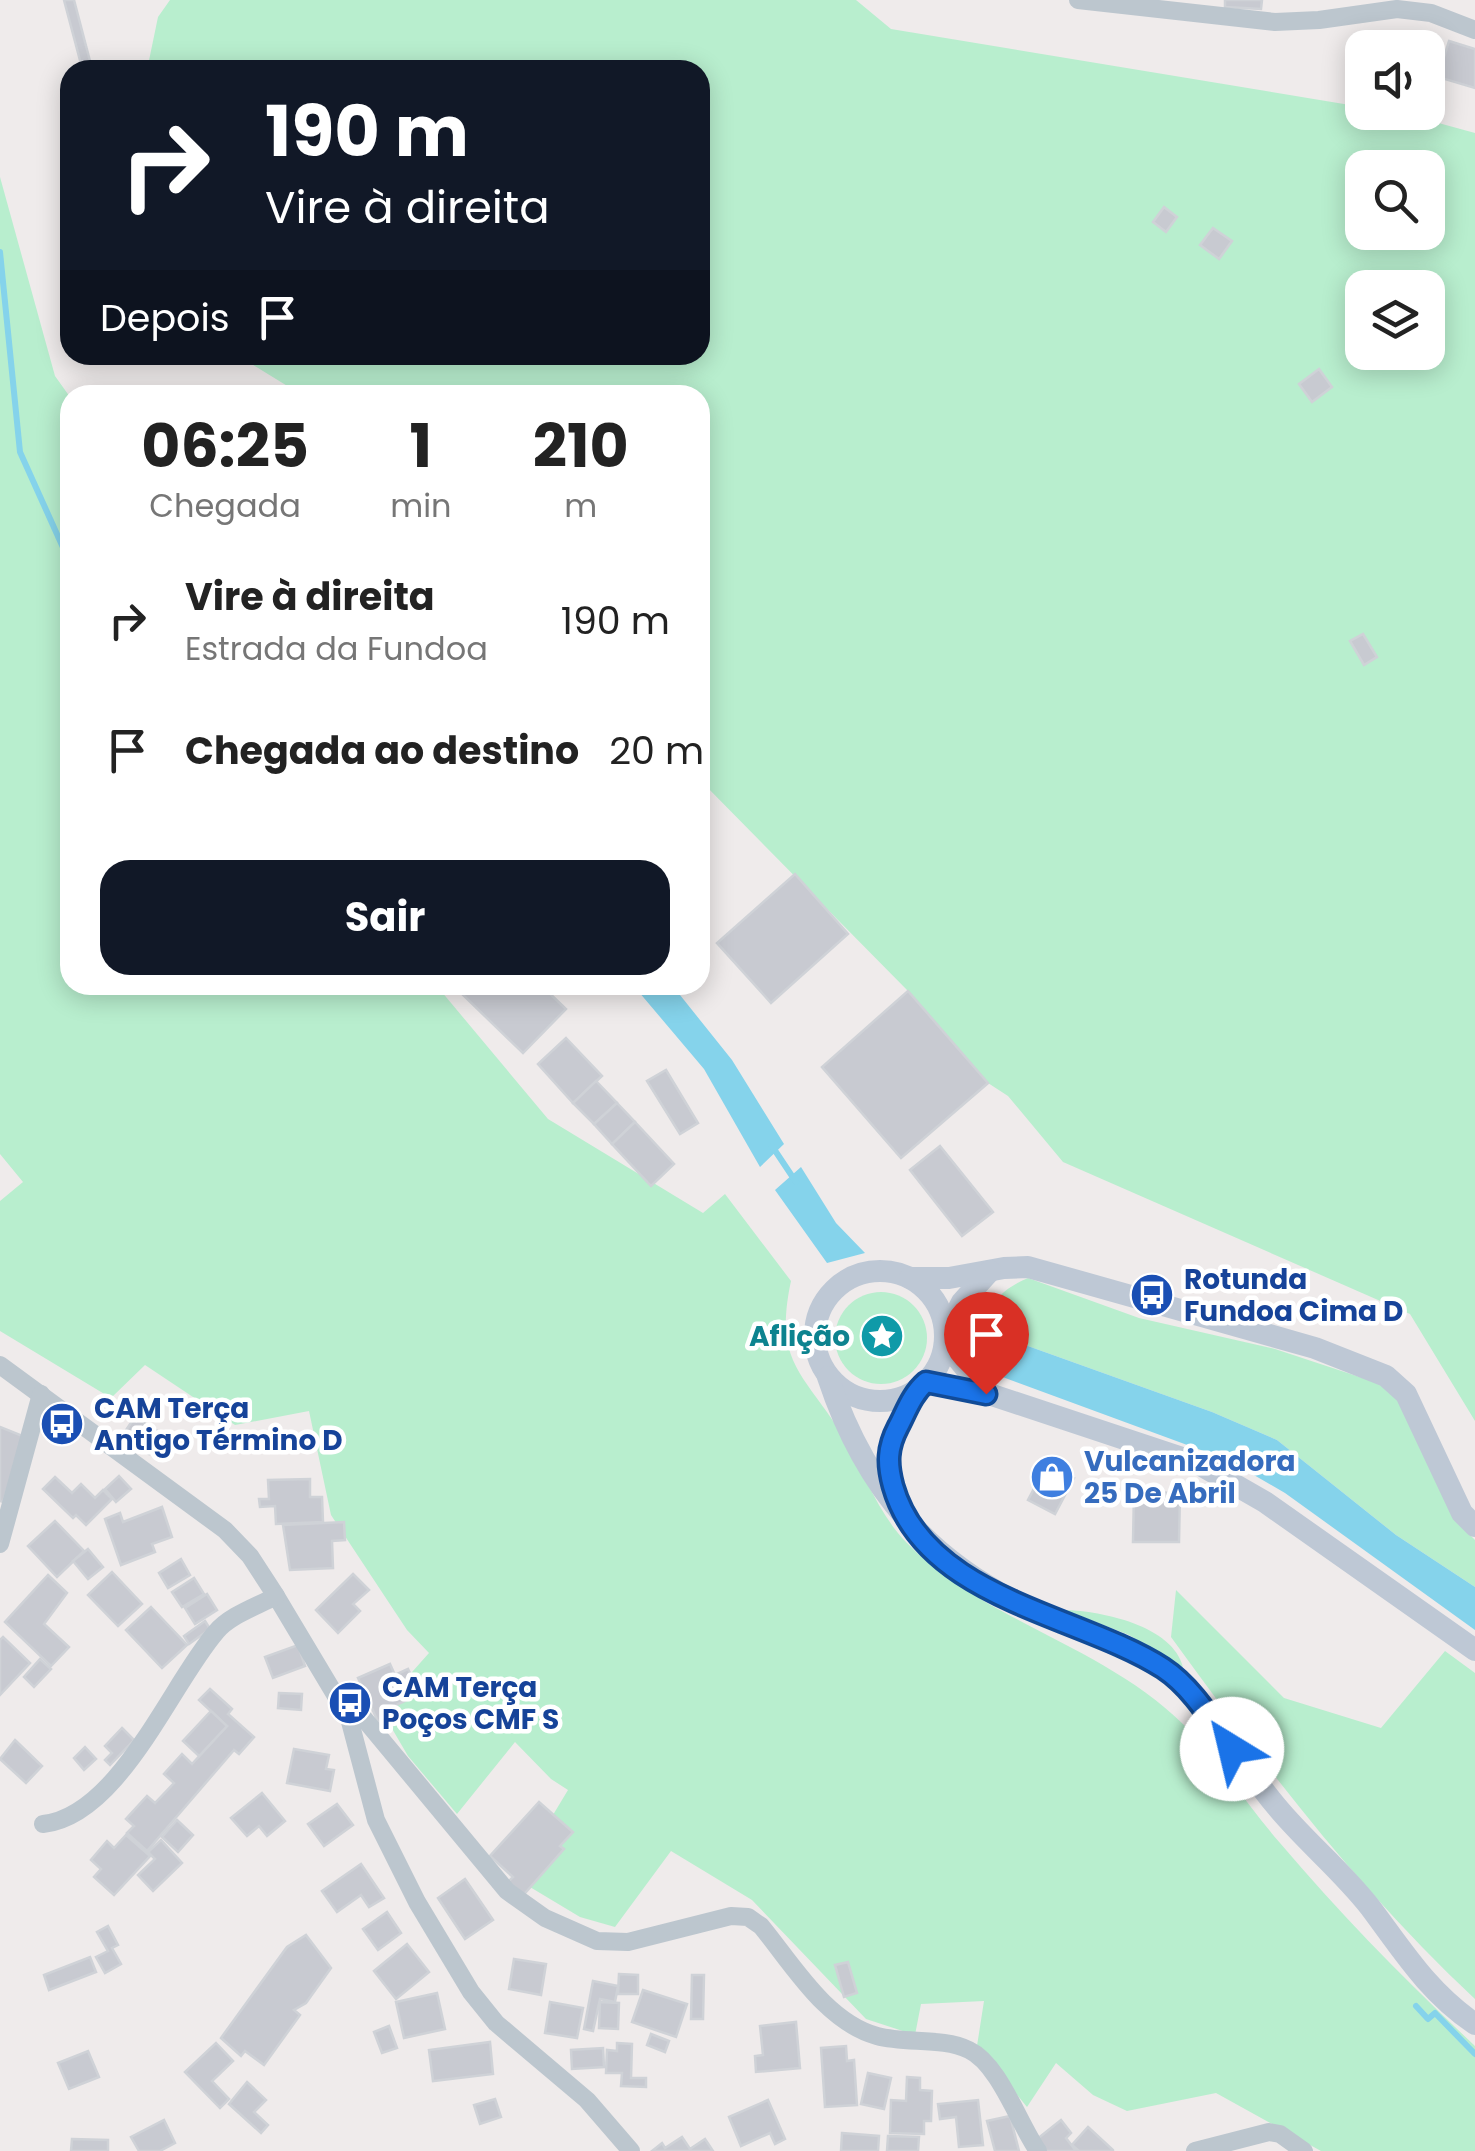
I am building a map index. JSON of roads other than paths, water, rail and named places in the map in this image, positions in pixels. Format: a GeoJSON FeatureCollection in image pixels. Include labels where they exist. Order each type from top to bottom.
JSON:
{"type":"FeatureCollection","features":[{"type":"Feature","properties":{"kind":"main road"},"geometry":{"type":"LineString","coordinates":[[1475,1526],[1462,1513],[1406,1394],[1386,1376],[1315,1348],[1016,1266],[949,1278],[866,1273],[841,1284],[824,1304],[816,1326],[816,1348],[842,1416],[901,1513],[964,1574],[1019,1606],[1140,1654],[1180,1680],[1273,1802],[1369,1906],[1424,1983],[1475,2024]]}},
{"type":"Feature","properties":{"kind":"main road"},"geometry":{"type":"LineString","coordinates":[[901,1513],[888,1455],[892,1438],[922,1386],[945,1334],[990,1271]]}},
{"type":"Feature","properties":{"kind":"main road"},"geometry":{"type":"LineString","coordinates":[[910,1278],[932,1296],[945,1334],[986,1394]]}},
{"type":"Feature","properties":{"kind":"main road"},"geometry":{"type":"LineString","coordinates":[[828,1377],[848,1393],[870,1401],[895,1400],[922,1386],[986,1394],[1197,1463],[1265,1502],[1475,1650]]}},
{"type":"Feature","properties":{"kind":"street"},"geometry":{"type":"LineString","coordinates":[[1078,0],[1275,22],[1319,20],[1397,8],[1431,13],[1475,30]]}},
{"type":"Feature","properties":{"kind":"street"},"geometry":{"type":"LineString","coordinates":[[0,1366],[224,1530],[250,1556],[349,1718],[376,1820],[417,1902],[471,1992],[496,2023],[587,2100],[632,2151]]}},
{"type":"Feature","properties":{"kind":"street"},"geometry":{"type":"LineString","coordinates":[[0,1544],[41,1394]]}},
{"type":"Feature","properties":{"kind":"street"},"geometry":{"type":"LineString","coordinates":[[43,1824],[55,1823],[85,1804],[125,1768],[216,1632],[276,1596]]}},
{"type":"Feature","properties":{"kind":"street"},"geometry":{"type":"LineString","coordinates":[[349,1718],[361,1715],[397,1764],[506,1891],[545,1918],[597,1941],[628,1942],[732,1916],[748,1917],[761,1926],[834,2013],[851,2025],[877,2036],[971,2050],[992,2070],[1038,2151]]}},
{"type":"Feature","properties":{"kind":"street"},"geometry":{"type":"LineString","coordinates":[[1195,2151],[1269,2132],[1280,2134],[1304,2151]]}},
{"type":"Feature","properties":{"kind":"water"},"geometry":{"type":"Polygon","coordinates":[[[641,995],[680,995],[732,1060],[784,1144],[760,1167],[704,1069],[641,995]]]}},
{"type":"Feature","properties":{"kind":"water"},"geometry":{"type":"Polygon","coordinates":[[[801,1167],[836,1223],[865,1253],[827,1263],[775,1190],[801,1167]]]}},
{"type":"Feature","properties":{"kind":"water"},"geometry":{"type":"Polygon","coordinates":[[[986,1331],[1212,1412],[1277,1440],[1396,1535],[1475,1587],[1475,1630],[1285,1493],[1228,1460],[981,1369],[966,1347],[965,1334],[986,1331]]]}},
{"type":"Feature","properties":{"kind":"waterway"},"geometry":{"type":"LineString","coordinates":[[0,252],[20,452],[60,541]]}},
{"type":"Feature","properties":{"kind":"waterway"},"geometry":{"type":"LineString","coordinates":[[772,1146],[796,1182]]}},
{"type":"Feature","properties":{"kind":"waterway"},"geometry":{"type":"LineString","coordinates":[[1416,2006],[1428,2019],[1435,2013],[1475,2054]]}},
{"type":"Feature","properties":{"kind":"place","name":"Rotunda Fundoa Cima D"},"geometry":{"type":"Point","coordinates":[1152,1295]}},
{"type":"Feature","properties":{"kind":"place","name":"Aflição"},"geometry":{"type":"Point","coordinates":[882,1336]}},
{"type":"Feature","properties":{"kind":"place","name":"CAM Terça Antigo Término D"},"geometry":{"type":"Point","coordinates":[62,1424]}},
{"type":"Feature","properties":{"kind":"place","name":"Vulcanizadora 25 De Abril"},"geometry":{"type":"Point","coordinates":[1052,1477]}},
{"type":"Feature","properties":{"kind":"place","name":"CAM Terça Poços CMF S"},"geometry":{"type":"Point","coordinates":[350,1703]}}]}
